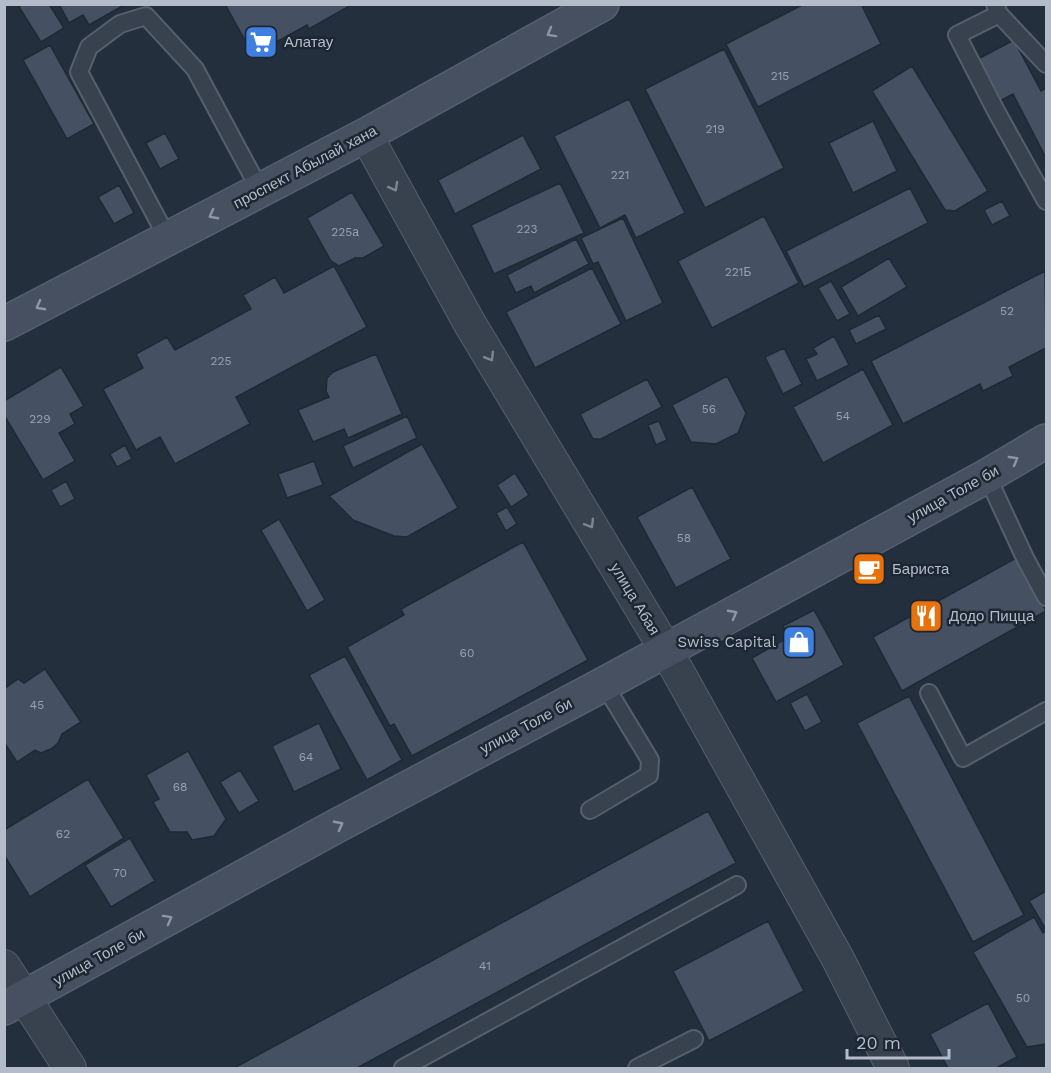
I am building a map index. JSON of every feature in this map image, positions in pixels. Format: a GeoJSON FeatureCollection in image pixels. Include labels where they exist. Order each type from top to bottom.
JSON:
{"type":"FeatureCollection","features":[{"type":"Feature","properties":{"kind":"street","name":"проспект Абылай хана"},"geometry":{"type":"LineString","coordinates":[[4,324],[366,135],[602,4]]}},
{"type":"Feature","properties":{"kind":"street","name":"улица Абая"},"geometry":{"type":"LineString","coordinates":[[366,135],[470,324],[666,650],[838,959],[893,1068]]}},
{"type":"Feature","properties":{"kind":"street","name":"улица Толе би"},"geometry":{"type":"LineString","coordinates":[[15,1003],[340,824],[987,476],[1047,441]]}},
{"type":"Feature","properties":{"kind":"street"},"geometry":{"type":"LineString","coordinates":[[4,966],[15,1003],[70,1068]]}},
{"type":"Feature","properties":{"kind":"lane"},"geometry":{"type":"LineString","coordinates":[[1047,64],[997,9],[957,35],[996,111],[1047,201]]}},
{"type":"Feature","properties":{"kind":"lane"},"geometry":{"type":"LineString","coordinates":[[168,239],[79,72],[89,47],[120,24],[146,15],[195,69],[260,190]]}},
{"type":"Feature","properties":{"kind":"lane"},"geometry":{"type":"LineString","coordinates":[[987,476],[1025,558],[1047,597]]}},
{"type":"Feature","properties":{"kind":"lane"},"geometry":{"type":"LineString","coordinates":[[590,810],[649,775],[650,760],[604,684]]}},
{"type":"Feature","properties":{"kind":"lane"},"geometry":{"type":"LineString","coordinates":[[929,693],[963,758],[1047,711]]}},
{"type":"Feature","properties":{"kind":"lane"},"geometry":{"type":"LineString","coordinates":[[403,1068],[737,885]]}},
{"type":"Feature","properties":{"kind":"lane"},"geometry":{"type":"LineString","coordinates":[[636,1068],[694,1039]]}},
{"type":"Feature","properties":{"kind":"building"},"geometry":{"type":"Polygon","coordinates":[[[23,4],[49,4],[64,28],[41,42],[19,7],[23,4]]]}},
{"type":"Feature","properties":{"kind":"building"},"geometry":{"type":"Polygon","coordinates":[[[59,4],[126,4],[89,25],[83,15],[69,23],[59,4]]]}},
{"type":"Feature","properties":{"kind":"building","name":"Алатау"},"geometry":{"type":"Polygon","coordinates":[[[225,4],[353,4],[309,29],[307,25],[253,55],[225,4]]]}},
{"type":"Feature","properties":{"kind":"building"},"geometry":{"type":"Polygon","coordinates":[[[804,4],[861,4],[881,44],[758,107],[726,44],[804,4]]]}},
{"type":"Feature","properties":{"kind":"building"},"geometry":{"type":"Polygon","coordinates":[[[1014,40],[1041,91],[1046,88],[1046,158],[1013,94],[998,102],[976,60],[1014,40]]]}},
{"type":"Feature","properties":{"kind":"building"},"geometry":{"type":"Polygon","coordinates":[[[50,45],[94,124],[67,139],[23,60],[50,45]]]}},
{"type":"Feature","properties":{"kind":"building"},"geometry":{"type":"Polygon","coordinates":[[[724,49],[784,168],[705,208],[645,89],[724,49]]]}},
{"type":"Feature","properties":{"kind":"building"},"geometry":{"type":"Polygon","coordinates":[[[912,66],[988,191],[955,211],[945,210],[872,91],[912,66]]]}},
{"type":"Feature","properties":{"kind":"building"},"geometry":{"type":"Polygon","coordinates":[[[629,99],[685,213],[636,238],[625,215],[600,228],[554,136],[629,99]]]}},
{"type":"Feature","properties":{"kind":"building"},"geometry":{"type":"Polygon","coordinates":[[[873,121],[897,171],[853,193],[829,143],[873,121]]]}},
{"type":"Feature","properties":{"kind":"building"},"geometry":{"type":"Polygon","coordinates":[[[165,133],[179,159],[160,169],[146,143],[165,133]]]}},
{"type":"Feature","properties":{"kind":"building"},"geometry":{"type":"Polygon","coordinates":[[[523,135],[541,169],[455,214],[438,180],[523,135]]]}},
{"type":"Feature","properties":{"kind":"building"},"geometry":{"type":"Polygon","coordinates":[[[560,183],[584,233],[494,274],[471,225],[560,183]]]}},
{"type":"Feature","properties":{"kind":"building"},"geometry":{"type":"Polygon","coordinates":[[[119,185],[134,213],[114,224],[98,197],[119,185]]]}},
{"type":"Feature","properties":{"kind":"building"},"geometry":{"type":"Polygon","coordinates":[[[910,188],[928,223],[804,287],[786,251],[910,188]]]}},
{"type":"Feature","properties":{"kind":"building"},"geometry":{"type":"Polygon","coordinates":[[[352,192],[384,246],[363,258],[355,258],[339,266],[331,261],[307,218],[352,192]]]}},
{"type":"Feature","properties":{"kind":"building"},"geometry":{"type":"Polygon","coordinates":[[[1002,201],[1010,216],[992,225],[984,210],[1002,201]]]}},
{"type":"Feature","properties":{"kind":"building"},"geometry":{"type":"Polygon","coordinates":[[[764,216],[799,283],[712,328],[678,261],[764,216]]]}},
{"type":"Feature","properties":{"kind":"building"},"geometry":{"type":"Polygon","coordinates":[[[623,218],[663,303],[626,321],[598,262],[593,264],[581,238],[623,218]]]}},
{"type":"Feature","properties":{"kind":"building"},"geometry":{"type":"Polygon","coordinates":[[[576,239],[589,264],[534,293],[531,286],[516,293],[507,275],[576,239]]]}},
{"type":"Feature","properties":{"kind":"building"},"geometry":{"type":"Polygon","coordinates":[[[889,258],[907,287],[858,316],[841,287],[889,258]]]}},
{"type":"Feature","properties":{"kind":"building"},"geometry":{"type":"Polygon","coordinates":[[[334,266],[367,327],[236,397],[250,424],[175,464],[160,437],[136,450],[103,389],[143,368],[136,354],[167,337],[175,350],[251,309],[243,295],[275,277],[284,293],[334,266]]]}},
{"type":"Feature","properties":{"kind":"building"},"geometry":{"type":"Polygon","coordinates":[[[592,268],[621,324],[535,368],[506,312],[592,268]]]}},
{"type":"Feature","properties":{"kind":"building"},"geometry":{"type":"Polygon","coordinates":[[[1045,271],[1046,348],[1009,367],[1013,376],[983,391],[980,384],[903,424],[871,361],[1045,271]]]}},
{"type":"Feature","properties":{"kind":"building"},"geometry":{"type":"Polygon","coordinates":[[[831,281],[850,314],[837,321],[818,288],[831,281]]]}},
{"type":"Feature","properties":{"kind":"building"},"geometry":{"type":"Polygon","coordinates":[[[879,315],[886,329],[856,344],[849,330],[879,315]]]}},
{"type":"Feature","properties":{"kind":"building"},"geometry":{"type":"Polygon","coordinates":[[[834,336],[849,365],[817,381],[806,359],[817,354],[813,348],[834,336]]]}},
{"type":"Feature","properties":{"kind":"building"},"geometry":{"type":"Polygon","coordinates":[[[784,348],[802,384],[783,394],[765,357],[784,348]]]}},
{"type":"Feature","properties":{"kind":"building"},"geometry":{"type":"Polygon","coordinates":[[[376,354],[402,414],[348,438],[344,429],[313,442],[298,410],[329,397],[326,391],[327,378],[333,372],[376,354]]]}},
{"type":"Feature","properties":{"kind":"building"},"geometry":{"type":"Polygon","coordinates":[[[61,367],[84,406],[70,414],[75,424],[59,433],[75,461],[43,480],[4,415],[4,401],[61,367]]]}},
{"type":"Feature","properties":{"kind":"building"},"geometry":{"type":"Polygon","coordinates":[[[863,369],[893,425],[823,463],[793,407],[863,369]]]}},
{"type":"Feature","properties":{"kind":"building"},"geometry":{"type":"Polygon","coordinates":[[[727,376],[746,413],[738,433],[716,444],[691,442],[672,405],[727,376]]]}},
{"type":"Feature","properties":{"kind":"building"},"geometry":{"type":"Polygon","coordinates":[[[647,379],[662,407],[601,439],[593,439],[580,414],[647,379]]]}},
{"type":"Feature","properties":{"kind":"building"},"geometry":{"type":"Polygon","coordinates":[[[407,416],[417,438],[353,468],[343,446],[407,416]]]}},
{"type":"Feature","properties":{"kind":"building"},"geometry":{"type":"Polygon","coordinates":[[[659,421],[667,440],[656,445],[648,425],[659,421]]]}},
{"type":"Feature","properties":{"kind":"building"},"geometry":{"type":"Polygon","coordinates":[[[422,444],[458,508],[407,537],[394,536],[353,520],[329,496],[422,444]]]}},
{"type":"Feature","properties":{"kind":"building"},"geometry":{"type":"Polygon","coordinates":[[[125,445],[132,459],[117,467],[110,454],[125,445]]]}},
{"type":"Feature","properties":{"kind":"building"},"geometry":{"type":"Polygon","coordinates":[[[314,461],[323,485],[287,498],[278,474],[314,461]]]}},
{"type":"Feature","properties":{"kind":"building"},"geometry":{"type":"Polygon","coordinates":[[[515,473],[529,495],[511,507],[497,485],[515,473]]]}},
{"type":"Feature","properties":{"kind":"building"},"geometry":{"type":"Polygon","coordinates":[[[66,481],[75,499],[60,507],[51,490],[66,481]]]}},
{"type":"Feature","properties":{"kind":"building"},"geometry":{"type":"Polygon","coordinates":[[[692,487],[731,559],[676,588],[637,517],[692,487]]]}},
{"type":"Feature","properties":{"kind":"building"},"geometry":{"type":"Polygon","coordinates":[[[507,507],[517,524],[506,531],[496,513],[507,507]]]}},
{"type":"Feature","properties":{"kind":"building"},"geometry":{"type":"Polygon","coordinates":[[[279,519],[325,600],[307,611],[261,530],[279,519]]]}},
{"type":"Feature","properties":{"kind":"building"},"geometry":{"type":"Polygon","coordinates":[[[523,542],[588,660],[412,756],[394,724],[390,726],[347,647],[404,615],[401,609],[523,542]]]}},
{"type":"Feature","properties":{"kind":"building"},"geometry":{"type":"Polygon","coordinates":[[[1016,558],[1046,611],[902,691],[873,637],[1016,558]]]}},
{"type":"Feature","properties":{"kind":"building"},"geometry":{"type":"Polygon","coordinates":[[[814,610],[844,665],[776,702],[752,658],[789,637],[783,626],[814,610]]]}},
{"type":"Feature","properties":{"kind":"building"},"geometry":{"type":"Polygon","coordinates":[[[345,656],[402,760],[367,780],[309,675],[345,656]]]}},
{"type":"Feature","properties":{"kind":"building"},"geometry":{"type":"Polygon","coordinates":[[[45,669],[81,722],[62,734],[58,743],[51,749],[41,753],[35,750],[17,762],[4,742],[4,689],[18,679],[24,683],[45,669]]]}},
{"type":"Feature","properties":{"kind":"building"},"geometry":{"type":"Polygon","coordinates":[[[807,694],[822,722],[805,731],[790,703],[807,694]]]}},
{"type":"Feature","properties":{"kind":"building"},"geometry":{"type":"Polygon","coordinates":[[[909,696],[1024,915],[973,942],[857,723],[909,696]]]}},
{"type":"Feature","properties":{"kind":"building"},"geometry":{"type":"Polygon","coordinates":[[[319,723],[341,769],[294,792],[272,746],[319,723]]]}},
{"type":"Feature","properties":{"kind":"building"},"geometry":{"type":"Polygon","coordinates":[[[188,751],[226,819],[214,836],[192,840],[187,832],[170,832],[153,802],[159,799],[146,775],[188,751]]]}},
{"type":"Feature","properties":{"kind":"building"},"geometry":{"type":"Polygon","coordinates":[[[240,770],[259,801],[239,813],[220,782],[240,770]]]}},
{"type":"Feature","properties":{"kind":"building"},"geometry":{"type":"Polygon","coordinates":[[[88,779],[124,838],[30,897],[4,855],[4,830],[88,779]]]}},
{"type":"Feature","properties":{"kind":"building"},"geometry":{"type":"Polygon","coordinates":[[[708,811],[736,863],[357,1068],[234,1068],[708,811]]]}},
{"type":"Feature","properties":{"kind":"building"},"geometry":{"type":"Polygon","coordinates":[[[130,838],[155,881],[111,907],[85,865],[130,838]]]}},
{"type":"Feature","properties":{"kind":"building"},"geometry":{"type":"Polygon","coordinates":[[[1046,891],[1046,928],[1045,928],[1029,901],[1046,891]]]}},
{"type":"Feature","properties":{"kind":"building"},"geometry":{"type":"Polygon","coordinates":[[[1034,917],[1043,933],[1046,931],[1046,1044],[1027,1047],[973,952],[1034,917]]]}},
{"type":"Feature","properties":{"kind":"building"},"geometry":{"type":"Polygon","coordinates":[[[768,921],[804,991],[709,1041],[673,971],[768,921]]]}},
{"type":"Feature","properties":{"kind":"building"},"geometry":{"type":"Polygon","coordinates":[[[988,1003],[1017,1057],[996,1068],[948,1068],[930,1034],[988,1003]]]}},
{"type":"Feature","properties":{"kind":"place","name":"Алатау"},"geometry":{"type":"Point","coordinates":[261,42]}},
{"type":"Feature","properties":{"kind":"place","name":"Бариста"},"geometry":{"type":"Point","coordinates":[869,569]}},
{"type":"Feature","properties":{"kind":"place","name":"Додо Пицца"},"geometry":{"type":"Point","coordinates":[926,616]}},
{"type":"Feature","properties":{"kind":"place","name":"Swiss Capital"},"geometry":{"type":"Point","coordinates":[799,642]}}]}
